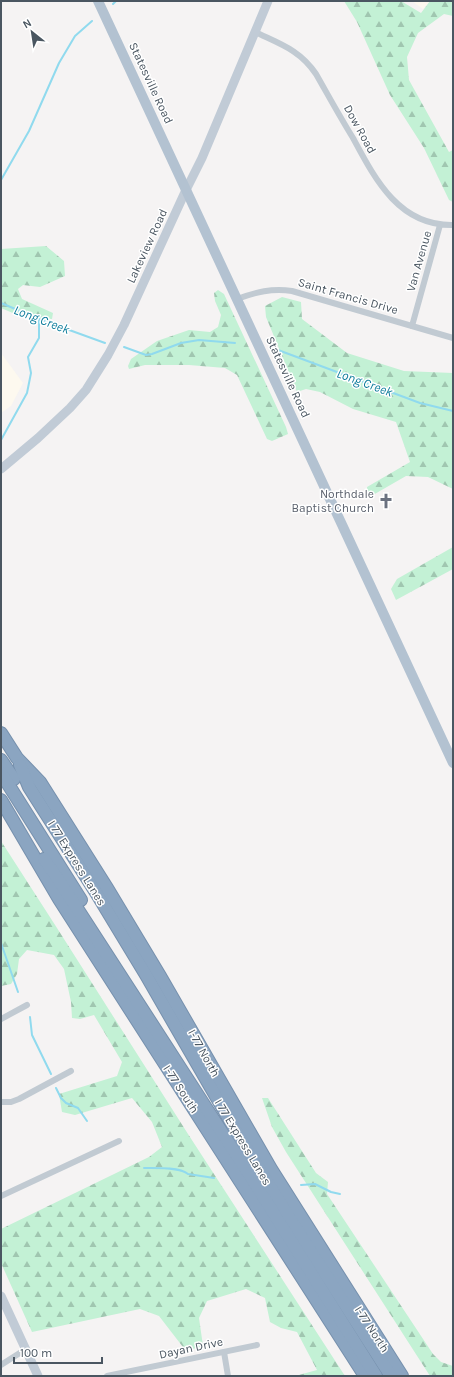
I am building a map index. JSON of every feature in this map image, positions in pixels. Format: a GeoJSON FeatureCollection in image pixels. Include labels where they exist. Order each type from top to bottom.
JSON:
{"type":"FeatureCollection","features":[{"type":"Feature","properties":{"kind":"highway","name":"I-77 North"},"geometry":{"type":"LineString","coordinates":[[1,733],[17,758],[40,782],[107,888],[160,976],[271,1169],[402,1376]]}},
{"type":"Feature","properties":{"kind":"highway","name":"I 77 Express Lanes"},"geometry":{"type":"LineString","coordinates":[[17,758],[29,787],[146,975],[240,1138],[391,1376]]}},
{"type":"Feature","properties":{"kind":"highway"},"geometry":{"type":"LineString","coordinates":[[1,760],[134,963],[146,975]]}},
{"type":"Feature","properties":{"kind":"highway"},"geometry":{"type":"LineString","coordinates":[[1,773],[65,874],[132,985],[139,1003]]}},
{"type":"Feature","properties":{"kind":"highway","name":"I 77 Express Lanes"},"geometry":{"type":"LineString","coordinates":[[4,804],[58,879],[139,1003],[246,1169],[376,1376]]}},
{"type":"Feature","properties":{"kind":"highway","name":"I-77 South"},"geometry":{"type":"LineString","coordinates":[[4,804],[63,906],[365,1376]]}},
{"type":"Feature","properties":{"kind":"main road","name":"Statesville Road"},"geometry":{"type":"LineString","coordinates":[[98,1],[453,763]]}},
{"type":"Feature","properties":{"kind":"main road","name":"Lakeview Road"},"geometry":{"type":"LineString","coordinates":[[1,469],[61,417],[82,395],[108,355],[124,325],[202,158],[268,1]]}},
{"type":"Feature","properties":{"kind":"main road"},"geometry":{"type":"LineString","coordinates":[[1,1296],[38,1376]]}},
{"type":"Feature","properties":{"kind":"street","name":"Dow Road"},"geometry":{"type":"LineString","coordinates":[[255,32],[290,49],[304,58],[316,74],[372,172],[388,196],[397,204],[413,214],[440,225],[453,225]]}},
{"type":"Feature","properties":{"kind":"street","name":"Van Avenue"},"geometry":{"type":"LineString","coordinates":[[412,326],[440,225]]}},
{"type":"Feature","properties":{"kind":"street","name":"Saint Francis Drive"},"geometry":{"type":"LineString","coordinates":[[237,299],[265,290],[282,290],[301,294],[453,338]]}},
{"type":"Feature","properties":{"kind":"street"},"geometry":{"type":"LineString","coordinates":[[1,1019],[27,1005]]}},
{"type":"Feature","properties":{"kind":"street"},"geometry":{"type":"LineString","coordinates":[[1,1102],[11,1102],[19,1099],[71,1071]]}},
{"type":"Feature","properties":{"kind":"street"},"geometry":{"type":"LineString","coordinates":[[1,1196],[119,1141]]}},
{"type":"Feature","properties":{"kind":"street","name":"Dayan Drive"},"geometry":{"type":"LineString","coordinates":[[107,1376],[257,1345]]}},
{"type":"Feature","properties":{"kind":"street"},"geometry":{"type":"LineString","coordinates":[[1,1364],[26,1349]]}},
{"type":"Feature","properties":{"kind":"street"},"geometry":{"type":"LineString","coordinates":[[224,1352],[228,1376]]}},
{"type":"Feature","properties":{"kind":"shaded area"},"geometry":{"type":"Polygon","coordinates":[[[412,1],[430,1],[423,9],[412,1]]]}},
{"type":"Feature","properties":{"kind":"shaded area"},"geometry":{"type":"Polygon","coordinates":[[[1,353],[23,383],[11,406],[1,413],[1,353]]]}},
{"type":"Feature","properties":{"kind":"green space"},"geometry":{"type":"Polygon","coordinates":[[[344,1],[401,1],[421,13],[430,1],[453,1],[453,16],[444,14],[418,33],[407,57],[409,80],[449,152],[453,150],[453,202],[449,200],[424,148],[390,95],[357,22],[344,1]]]}},
{"type":"Feature","properties":{"kind":"green space"},"geometry":{"type":"Polygon","coordinates":[[[46,246],[64,261],[65,276],[40,287],[23,285],[18,289],[22,299],[53,313],[52,319],[22,317],[1,308],[1,249],[46,246]]]}},
{"type":"Feature","properties":{"kind":"green space"},"geometry":{"type":"Polygon","coordinates":[[[218,290],[224,294],[286,427],[288,434],[272,441],[267,439],[237,375],[225,368],[189,365],[145,365],[129,369],[128,366],[131,359],[157,341],[189,330],[210,332],[218,327],[221,315],[215,301],[214,293],[218,290]]]}},
{"type":"Feature","properties":{"kind":"green space"},"geometry":{"type":"Polygon","coordinates":[[[282,297],[301,302],[302,319],[347,353],[404,371],[453,373],[453,489],[428,477],[406,476],[373,495],[367,494],[367,487],[410,462],[396,422],[353,409],[320,392],[306,389],[297,392],[266,317],[265,306],[282,297]]]}},
{"type":"Feature","properties":{"kind":"green space"},"geometry":{"type":"Polygon","coordinates":[[[453,547],[453,569],[396,600],[391,589],[397,579],[453,547]]]}},
{"type":"Feature","properties":{"kind":"green space"},"geometry":{"type":"Polygon","coordinates":[[[1,841],[345,1376],[295,1376],[317,1370],[297,1332],[281,1328],[270,1322],[265,1298],[246,1289],[207,1301],[199,1318],[203,1346],[186,1351],[159,1316],[140,1309],[32,1332],[1,1263],[1,1229],[149,1157],[162,1147],[152,1122],[132,1098],[75,1115],[62,1112],[59,1094],[117,1076],[122,1062],[94,1015],[80,1019],[72,1018],[71,1002],[64,969],[54,955],[27,950],[19,959],[17,974],[11,984],[1,986],[1,841]]]}},
{"type":"Feature","properties":{"kind":"green space"},"geometry":{"type":"Polygon","coordinates":[[[262,1098],[268,1098],[316,1173],[328,1182],[327,1194],[433,1354],[441,1362],[453,1366],[453,1376],[430,1376],[286,1152],[272,1127],[262,1098]]]}},
{"type":"Feature","properties":{"kind":"waterway"},"geometry":{"type":"LineString","coordinates":[[113,4],[116,1]]}},
{"type":"Feature","properties":{"kind":"waterway"},"geometry":{"type":"LineString","coordinates":[[1,180],[29,131],[59,63],[75,36],[92,21]]}},
{"type":"Feature","properties":{"kind":"waterway","name":"Long Creek"},"geometry":{"type":"LineString","coordinates":[[1,303],[39,319],[105,343]]}},
{"type":"Feature","properties":{"kind":"waterway"},"geometry":{"type":"LineString","coordinates":[[1,440],[27,393],[31,373],[28,357],[39,338],[39,319]]}},
{"type":"Feature","properties":{"kind":"waterway","name":"Long Creek"},"geometry":{"type":"LineString","coordinates":[[124,347],[146,355],[181,343],[199,340],[235,343]]}},
{"type":"Feature","properties":{"kind":"waterway","name":"Long Creek"},"geometry":{"type":"LineString","coordinates":[[278,350],[420,403],[453,411]]}},
{"type":"Feature","properties":{"kind":"waterway"},"geometry":{"type":"LineString","coordinates":[[1,943],[18,992]]}},
{"type":"Feature","properties":{"kind":"waterway"},"geometry":{"type":"LineString","coordinates":[[30,1017],[32,1035],[51,1074]]}},
{"type":"Feature","properties":{"kind":"waterway"},"geometry":{"type":"LineString","coordinates":[[56,1088],[61,1098],[66,1103],[78,1108],[87,1121]]}},
{"type":"Feature","properties":{"kind":"waterway"},"geometry":{"type":"LineString","coordinates":[[144,1168],[173,1169],[188,1174],[214,1178]]}},
{"type":"Feature","properties":{"kind":"waterway"},"geometry":{"type":"LineString","coordinates":[[301,1185],[315,1184],[331,1192],[340,1194]]}},
{"type":"Feature","properties":{"kind":"place","name":"Northdale Baptist Church"},"geometry":{"type":"Point","coordinates":[386,501]}}]}
